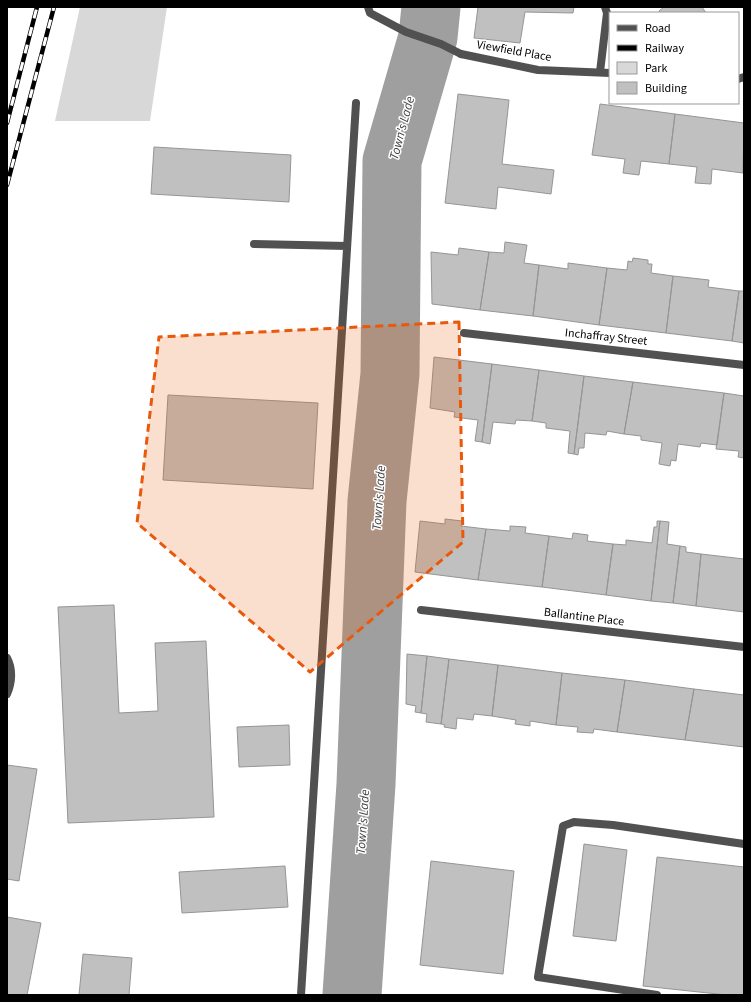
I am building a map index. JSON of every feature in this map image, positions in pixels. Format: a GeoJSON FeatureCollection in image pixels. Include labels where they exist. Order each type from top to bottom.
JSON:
{"type":"FeatureCollection","features":[{"type":"Feature","properties":{"kind":"street","name":"Viewfield Place"},"geometry":{"type":"LineString","coordinates":[[368,7],[370,13],[406,32],[440,44],[461,54],[538,70],[609,73]]}},
{"type":"Feature","properties":{"kind":"street"},"geometry":{"type":"LineString","coordinates":[[600,72],[607,13],[605,7]]}},
{"type":"Feature","properties":{"kind":"street"},"geometry":{"type":"LineString","coordinates":[[301,995],[356,103]]}},
{"type":"Feature","properties":{"kind":"street"},"geometry":{"type":"LineString","coordinates":[[254,244],[348,246]]}},
{"type":"Feature","properties":{"kind":"street","name":"Inchaffray Street"},"geometry":{"type":"LineString","coordinates":[[464,334],[744,365]]}},
{"type":"Feature","properties":{"kind":"street","name":"Ballantine Place"},"geometry":{"type":"LineString","coordinates":[[421,610],[744,647]]}},
{"type":"Feature","properties":{"kind":"street"},"geometry":{"type":"LineString","coordinates":[[7,658],[9,661],[11,676],[7,694]]}},
{"type":"Feature","properties":{"kind":"street"},"geometry":{"type":"LineString","coordinates":[[657,995],[538,978],[562,826],[574,822],[613,825],[744,844]]}},
{"type":"Feature","properties":{"kind":"highlighted area"},"geometry":{"type":"Polygon","coordinates":[[[459,322],[463,542],[310,672],[137,523],[159,337],[459,322]]]}},
{"type":"Feature","properties":{"kind":"green space"},"geometry":{"type":"Polygon","coordinates":[[[80,7],[167,7],[150,121],[55,121],[80,7]]]}},
{"type":"Feature","properties":{"kind":"building"},"geometry":{"type":"Polygon","coordinates":[[[478,7],[574,7],[573,13],[525,12],[520,43],[474,38],[478,7]]]}},
{"type":"Feature","properties":{"kind":"building"},"geometry":{"type":"Polygon","coordinates":[[[664,7],[702,7],[705,12],[660,12],[664,7]]]}},
{"type":"Feature","properties":{"kind":"building"},"geometry":{"type":"Polygon","coordinates":[[[458,94],[509,100],[502,164],[554,170],[551,194],[498,187],[496,209],[445,203],[458,94]]]}},
{"type":"Feature","properties":{"kind":"building"},"geometry":{"type":"Polygon","coordinates":[[[600,104],[675,114],[669,164],[641,161],[639,175],[623,173],[625,159],[592,155],[600,104]]]}},
{"type":"Feature","properties":{"kind":"building"},"geometry":{"type":"Polygon","coordinates":[[[675,114],[744,123],[743,173],[712,169],[711,184],[695,183],[697,167],[669,164],[675,114]]]}},
{"type":"Feature","properties":{"kind":"building"},"geometry":{"type":"Polygon","coordinates":[[[154,147],[291,155],[289,202],[151,194],[154,147]]]}},
{"type":"Feature","properties":{"kind":"building"},"geometry":{"type":"Polygon","coordinates":[[[505,242],[527,245],[524,263],[539,265],[533,316],[480,310],[489,252],[504,253],[505,242]]]}},
{"type":"Feature","properties":{"kind":"building"},"geometry":{"type":"Polygon","coordinates":[[[459,248],[489,252],[480,310],[432,304],[431,252],[458,255],[459,248]]]}},
{"type":"Feature","properties":{"kind":"building"},"geometry":{"type":"Polygon","coordinates":[[[633,258],[648,260],[648,264],[652,264],[651,273],[673,276],[666,333],[599,325],[607,268],[627,270],[628,261],[632,262],[633,258]]]}},
{"type":"Feature","properties":{"kind":"building"},"geometry":{"type":"Polygon","coordinates":[[[568,263],[607,268],[599,325],[533,316],[539,265],[568,269],[568,263]]]}},
{"type":"Feature","properties":{"kind":"building"},"geometry":{"type":"Polygon","coordinates":[[[673,276],[709,280],[708,287],[739,291],[732,341],[666,333],[673,276]]]}},
{"type":"Feature","properties":{"kind":"building"},"geometry":{"type":"Polygon","coordinates":[[[739,291],[744,291],[744,343],[732,341],[739,291]]]}},
{"type":"Feature","properties":{"kind":"building"},"geometry":{"type":"Polygon","coordinates":[[[434,357],[492,364],[482,442],[475,441],[478,420],[454,417],[455,412],[430,408],[434,357]]]}},
{"type":"Feature","properties":{"kind":"building"},"geometry":{"type":"Polygon","coordinates":[[[492,364],[539,370],[532,421],[516,420],[515,424],[493,422],[490,444],[482,442],[492,364]]]}},
{"type":"Feature","properties":{"kind":"building"},"geometry":{"type":"Polygon","coordinates":[[[539,370],[584,376],[574,454],[568,453],[570,431],[546,428],[546,423],[532,421],[539,370]]]}},
{"type":"Feature","properties":{"kind":"building"},"geometry":{"type":"Polygon","coordinates":[[[584,376],[633,382],[624,434],[607,431],[606,435],[585,433],[584,448],[579,448],[578,455],[574,454],[584,376]]]}},
{"type":"Feature","properties":{"kind":"building"},"geometry":{"type":"Polygon","coordinates":[[[633,382],[724,393],[717,445],[701,443],[700,447],[678,444],[676,461],[671,460],[670,466],[659,464],[662,443],[641,440],[641,436],[624,434],[633,382]]]}},
{"type":"Feature","properties":{"kind":"building"},"geometry":{"type":"Polygon","coordinates":[[[724,393],[744,396],[744,458],[738,457],[739,451],[716,449],[724,393]]]}},
{"type":"Feature","properties":{"kind":"building"},"geometry":{"type":"Polygon","coordinates":[[[168,395],[318,403],[313,489],[163,480],[168,395]]]}},
{"type":"Feature","properties":{"kind":"building"},"geometry":{"type":"Polygon","coordinates":[[[445,519],[462,521],[461,526],[486,529],[478,580],[415,572],[420,521],[445,524],[445,519]]]}},
{"type":"Feature","properties":{"kind":"building"},"geometry":{"type":"Polygon","coordinates":[[[657,521],[660,521],[651,601],[606,595],[613,544],[626,545],[626,540],[652,543],[654,527],[657,527],[657,521]]]}},
{"type":"Feature","properties":{"kind":"building"},"geometry":{"type":"Polygon","coordinates":[[[660,521],[669,522],[667,544],[680,546],[673,603],[651,601],[660,521]]]}},
{"type":"Feature","properties":{"kind":"building"},"geometry":{"type":"Polygon","coordinates":[[[510,526],[526,527],[525,533],[549,536],[542,587],[478,580],[486,529],[510,531],[510,526]]]}},
{"type":"Feature","properties":{"kind":"building"},"geometry":{"type":"Polygon","coordinates":[[[573,533],[588,535],[587,541],[613,544],[606,595],[542,587],[549,536],[572,539],[573,533]]]}},
{"type":"Feature","properties":{"kind":"building"},"geometry":{"type":"Polygon","coordinates":[[[680,546],[686,547],[686,552],[701,554],[696,606],[673,603],[680,546]]]}},
{"type":"Feature","properties":{"kind":"building"},"geometry":{"type":"Polygon","coordinates":[[[701,554],[744,559],[744,612],[696,606],[701,554]]]}},
{"type":"Feature","properties":{"kind":"building"},"geometry":{"type":"Polygon","coordinates":[[[114,605],[119,713],[158,711],[155,643],[206,641],[214,817],[68,823],[58,607],[114,605]]]}},
{"type":"Feature","properties":{"kind":"building"},"geometry":{"type":"Polygon","coordinates":[[[407,654],[427,656],[421,713],[415,712],[416,706],[406,704],[407,654]]]}},
{"type":"Feature","properties":{"kind":"building"},"geometry":{"type":"Polygon","coordinates":[[[427,656],[449,659],[441,724],[426,722],[427,714],[421,713],[427,656]]]}},
{"type":"Feature","properties":{"kind":"building"},"geometry":{"type":"Polygon","coordinates":[[[449,659],[498,665],[492,716],[474,714],[473,720],[457,718],[456,729],[444,727],[445,725],[441,724],[449,659]]]}},
{"type":"Feature","properties":{"kind":"building"},"geometry":{"type":"Polygon","coordinates":[[[498,665],[562,673],[556,725],[530,721],[530,726],[515,724],[516,720],[492,716],[498,665]]]}},
{"type":"Feature","properties":{"kind":"building"},"geometry":{"type":"Polygon","coordinates":[[[562,673],[625,680],[617,732],[594,729],[593,733],[577,732],[578,727],[556,725],[562,673]]]}},
{"type":"Feature","properties":{"kind":"building"},"geometry":{"type":"Polygon","coordinates":[[[625,680],[694,689],[685,740],[617,732],[625,680]]]}},
{"type":"Feature","properties":{"kind":"building"},"geometry":{"type":"Polygon","coordinates":[[[694,689],[744,695],[744,747],[685,740],[694,689]]]}},
{"type":"Feature","properties":{"kind":"building"},"geometry":{"type":"Polygon","coordinates":[[[289,725],[290,765],[239,767],[237,727],[289,725]]]}},
{"type":"Feature","properties":{"kind":"building"},"geometry":{"type":"Polygon","coordinates":[[[7,765],[37,769],[19,881],[7,879],[7,765]]]}},
{"type":"Feature","properties":{"kind":"building"},"geometry":{"type":"Polygon","coordinates":[[[584,844],[627,850],[616,941],[573,936],[584,844]]]}},
{"type":"Feature","properties":{"kind":"building"},"geometry":{"type":"Polygon","coordinates":[[[657,857],[744,867],[744,995],[727,995],[643,986],[657,857]]]}},
{"type":"Feature","properties":{"kind":"building"},"geometry":{"type":"Polygon","coordinates":[[[431,861],[514,871],[503,974],[420,965],[431,861]]]}},
{"type":"Feature","properties":{"kind":"building"},"geometry":{"type":"Polygon","coordinates":[[[285,866],[288,907],[182,913],[179,872],[285,866]]]}},
{"type":"Feature","properties":{"kind":"building"},"geometry":{"type":"Polygon","coordinates":[[[7,917],[41,923],[27,995],[7,995],[7,917]]]}},
{"type":"Feature","properties":{"kind":"building"},"geometry":{"type":"Polygon","coordinates":[[[83,954],[132,958],[129,995],[79,995],[83,954]]]}},
{"type":"Feature","properties":{"kind":"waterway","name":"Town's Lade"},"geometry":{"type":"LineString","coordinates":[[352,995],[366,784],[377,501],[390,374],[392,161],[428,37],[431,7]]}},
{"type":"Feature","properties":{"kind":"railway"},"geometry":{"type":"LineString","coordinates":[[7,123],[37,7]]}},
{"type":"Feature","properties":{"kind":"railway"},"geometry":{"type":"LineString","coordinates":[[7,185],[54,7]]}}]}
